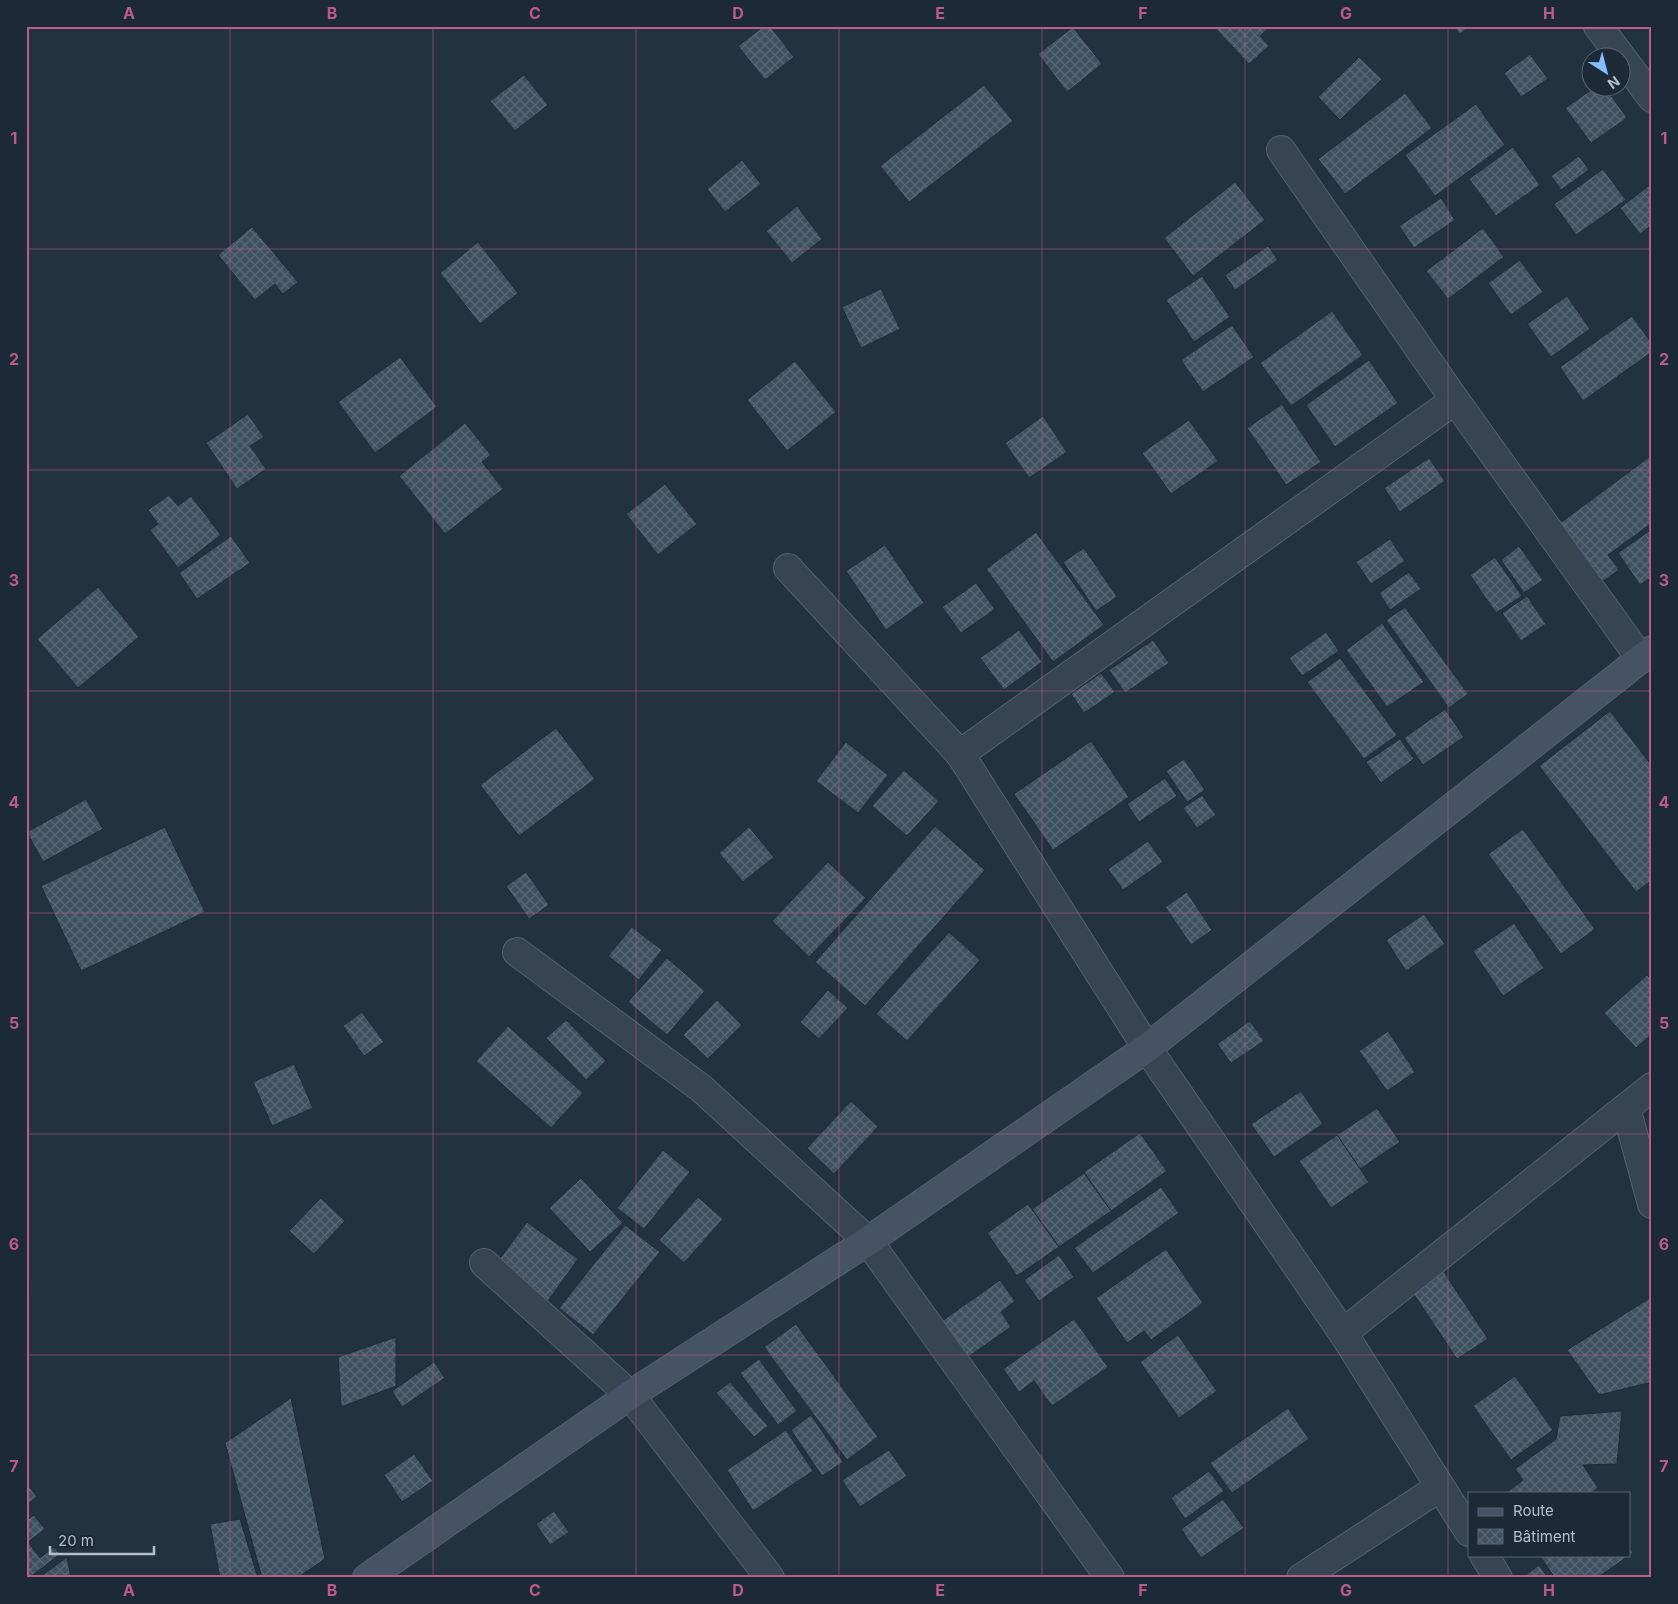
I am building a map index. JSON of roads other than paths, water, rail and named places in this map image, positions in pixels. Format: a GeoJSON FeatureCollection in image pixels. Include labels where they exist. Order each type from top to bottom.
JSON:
{"type":"FeatureCollection","features":[{"type":"Feature","properties":{"kind":"street"},"geometry":{"type":"LineString","coordinates":[[1598,26],[1652,98]]}},
{"type":"Feature","properties":{"kind":"street"},"geometry":{"type":"LineString","coordinates":[[367,1578],[630,1395],[868,1241],[1147,1048],[1646,655],[1455,400],[1281,150]]}},
{"type":"Feature","properties":{"kind":"street"},"geometry":{"type":"LineString","coordinates":[[960,754],[1455,400]]}},
{"type":"Feature","properties":{"kind":"street"},"geometry":{"type":"LineString","coordinates":[[788,568],[960,754],[1147,1048],[1342,1333],[1468,1530]]}},
{"type":"Feature","properties":{"kind":"street"},"geometry":{"type":"LineString","coordinates":[[517,952],[700,1088],[868,1241],[1110,1578]]}},
{"type":"Feature","properties":{"kind":"street"},"geometry":{"type":"LineString","coordinates":[[1342,1333],[1652,1087]]}},
{"type":"Feature","properties":{"kind":"street"},"geometry":{"type":"LineString","coordinates":[[1626,1108],[1652,1204]]}},
{"type":"Feature","properties":{"kind":"street"},"geometry":{"type":"LineString","coordinates":[[484,1263],[630,1395],[770,1578]]}},
{"type":"Feature","properties":{"kind":"street"},"geometry":{"type":"LineString","coordinates":[[1300,1578],[1440,1488]]}},
{"type":"Feature","properties":{"kind":"street"},"geometry":{"type":"LineString","coordinates":[[1485,1556],[1498,1578]]}}]}
